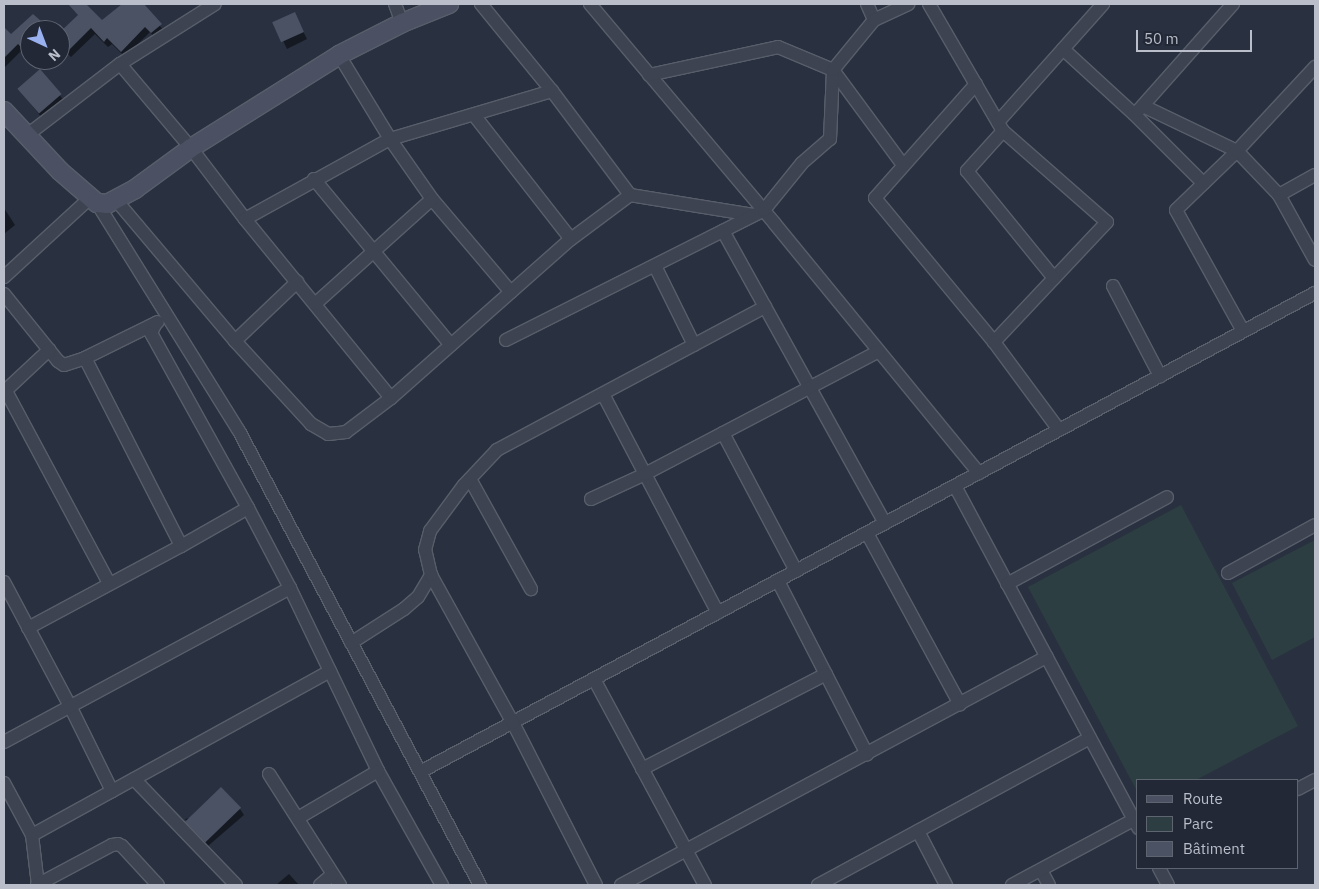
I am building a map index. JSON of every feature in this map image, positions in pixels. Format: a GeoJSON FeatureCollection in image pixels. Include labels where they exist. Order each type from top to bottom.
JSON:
{"type":"FeatureCollection","features":[{"type":"Feature","properties":{"kind":"street"},"geometry":{"type":"LineString","coordinates":[[26,136],[120,64],[215,4]]}},
{"type":"Feature","properties":{"kind":"street"},"geometry":{"type":"LineString","coordinates":[[395,4],[402,24]]}},
{"type":"Feature","properties":{"kind":"street"},"geometry":{"type":"LineString","coordinates":[[94,200],[107,204],[116,200],[192,148],[339,55],[402,24],[449,4]]}},
{"type":"Feature","properties":{"kind":"street"},"geometry":{"type":"LineString","coordinates":[[481,4],[552,91],[630,195]]}},
{"type":"Feature","properties":{"kind":"street"},"geometry":{"type":"LineString","coordinates":[[590,4],[649,75],[758,213],[879,351],[979,473]]}},
{"type":"Feature","properties":{"kind":"street"},"geometry":{"type":"LineString","coordinates":[[867,4],[874,20]]}},
{"type":"Feature","properties":{"kind":"street"},"geometry":{"type":"LineString","coordinates":[[506,340],[758,213],[802,163],[830,139],[832,131],[834,70],[874,20],[909,4]]}},
{"type":"Feature","properties":{"kind":"street"},"geometry":{"type":"LineString","coordinates":[[929,4],[1000,127],[1107,222],[994,342]]}},
{"type":"Feature","properties":{"kind":"street"},"geometry":{"type":"LineString","coordinates":[[1054,278],[967,171],[1063,48],[1103,4]]}},
{"type":"Feature","properties":{"kind":"street"},"geometry":{"type":"LineString","coordinates":[[1139,110],[1233,4]]}},
{"type":"Feature","properties":{"kind":"street"},"geometry":{"type":"LineString","coordinates":[[649,75],[778,47],[834,70],[904,165]]}},
{"type":"Feature","properties":{"kind":"street"},"geometry":{"type":"LineString","coordinates":[[1063,48],[1139,110],[1203,183]]}},
{"type":"Feature","properties":{"kind":"street"},"geometry":{"type":"LineString","coordinates":[[339,55],[390,139],[432,199],[511,292]]}},
{"type":"Feature","properties":{"kind":"street"},"geometry":{"type":"LineString","coordinates":[[120,64],[192,148],[245,219],[391,398]]}},
{"type":"Feature","properties":{"kind":"street"},"geometry":{"type":"LineString","coordinates":[[1243,332],[1176,210],[1237,151],[1315,67]]}},
{"type":"Feature","properties":{"kind":"street"},"geometry":{"type":"LineString","coordinates":[[976,84],[875,198],[994,342],[1059,430]]}},
{"type":"Feature","properties":{"kind":"street"},"geometry":{"type":"LineString","coordinates":[[245,219],[314,179],[390,139],[552,91]]}},
{"type":"Feature","properties":{"kind":"street"},"geometry":{"type":"LineString","coordinates":[[4,110],[26,136],[94,200],[162,320],[239,431],[480,885]]}},
{"type":"Feature","properties":{"kind":"street"},"geometry":{"type":"LineString","coordinates":[[1139,110],[1237,151],[1279,195],[1315,260]]}},
{"type":"Feature","properties":{"kind":"street"},"geometry":{"type":"LineString","coordinates":[[474,115],[571,239]]}},
{"type":"Feature","properties":{"kind":"street"},"geometry":{"type":"LineString","coordinates":[[1279,195],[1315,175]]}},
{"type":"Feature","properties":{"kind":"street"},"geometry":{"type":"LineString","coordinates":[[314,179],[451,345]]}},
{"type":"Feature","properties":{"kind":"street"},"geometry":{"type":"LineString","coordinates":[[116,200],[235,341],[311,424],[328,434],[346,432],[391,398],[571,239],[630,195],[758,213]]}},
{"type":"Feature","properties":{"kind":"street"},"geometry":{"type":"LineString","coordinates":[[315,304],[432,199]]}},
{"type":"Feature","properties":{"kind":"street"},"geometry":{"type":"LineString","coordinates":[[4,277],[94,200]]}},
{"type":"Feature","properties":{"kind":"street"},"geometry":{"type":"LineString","coordinates":[[723,230],[885,523]]}},
{"type":"Feature","properties":{"kind":"street"},"geometry":{"type":"LineString","coordinates":[[654,266],[694,345]]}},
{"type":"Feature","properties":{"kind":"street"},"geometry":{"type":"LineString","coordinates":[[235,341],[298,282]]}},
{"type":"Feature","properties":{"kind":"street"},"geometry":{"type":"LineString","coordinates":[[1113,286],[1160,376]]}},
{"type":"Feature","properties":{"kind":"street"},"geometry":{"type":"LineString","coordinates":[[420,772],[1315,293]]}},
{"type":"Feature","properties":{"kind":"street"},"geometry":{"type":"LineString","coordinates":[[4,294],[58,361],[64,365],[85,358],[162,320]]}},
{"type":"Feature","properties":{"kind":"street"},"geometry":{"type":"LineString","coordinates":[[596,885],[513,723],[431,575],[425,550],[430,531],[470,479],[497,450],[765,307]]}},
{"type":"Feature","properties":{"kind":"street"},"geometry":{"type":"LineString","coordinates":[[162,320],[151,333],[248,508],[290,588],[378,771],[442,885]]}},
{"type":"Feature","properties":{"kind":"street"},"geometry":{"type":"LineString","coordinates":[[49,350],[5,392],[109,583]]}},
{"type":"Feature","properties":{"kind":"street"},"geometry":{"type":"LineString","coordinates":[[591,499],[645,474],[879,351]]}},
{"type":"Feature","properties":{"kind":"street"},"geometry":{"type":"LineString","coordinates":[[85,358],[181,546]]}},
{"type":"Feature","properties":{"kind":"street"},"geometry":{"type":"LineString","coordinates":[[603,394],[718,613]]}},
{"type":"Feature","properties":{"kind":"street"},"geometry":{"type":"LineString","coordinates":[[723,433],[796,571]]}},
{"type":"Feature","properties":{"kind":"street"},"geometry":{"type":"LineString","coordinates":[[470,479],[531,588]]}},
{"type":"Feature","properties":{"kind":"street"},"geometry":{"type":"LineString","coordinates":[[955,486],[1136,824],[1012,885]]}},
{"type":"Feature","properties":{"kind":"street"},"geometry":{"type":"LineString","coordinates":[[1007,584],[1167,497]]}},
{"type":"Feature","properties":{"kind":"street"},"geometry":{"type":"LineString","coordinates":[[28,628],[248,508]]}},
{"type":"Feature","properties":{"kind":"street"},"geometry":{"type":"LineString","coordinates":[[1228,573],[1315,525]]}},
{"type":"Feature","properties":{"kind":"street"},"geometry":{"type":"LineString","coordinates":[[866,533],[960,704]]}},
{"type":"Feature","properties":{"kind":"street"},"geometry":{"type":"LineString","coordinates":[[351,642],[404,609],[418,597],[431,575]]}},
{"type":"Feature","properties":{"kind":"street"},"geometry":{"type":"LineString","coordinates":[[778,581],[867,754]]}},
{"type":"Feature","properties":{"kind":"street"},"geometry":{"type":"LineString","coordinates":[[4,582],[70,706],[112,791]]}},
{"type":"Feature","properties":{"kind":"street"},"geometry":{"type":"LineString","coordinates":[[4,742],[290,588]]}},
{"type":"Feature","properties":{"kind":"street"},"geometry":{"type":"LineString","coordinates":[[621,885],[1047,657]]}},
{"type":"Feature","properties":{"kind":"street"},"geometry":{"type":"LineString","coordinates":[[32,835],[330,671]]}},
{"type":"Feature","properties":{"kind":"street"},"geometry":{"type":"LineString","coordinates":[[642,769],[826,674]]}},
{"type":"Feature","properties":{"kind":"street"},"geometry":{"type":"LineString","coordinates":[[594,679],[706,885]]}},
{"type":"Feature","properties":{"kind":"street"},"geometry":{"type":"LineString","coordinates":[[818,885],[1090,738]]}},
{"type":"Feature","properties":{"kind":"street"},"geometry":{"type":"LineString","coordinates":[[298,818],[378,771]]}},
{"type":"Feature","properties":{"kind":"street"},"geometry":{"type":"LineString","coordinates":[[269,774],[336,880],[320,885]]}},
{"type":"Feature","properties":{"kind":"street"},"geometry":{"type":"LineString","coordinates":[[134,779],[236,885]]}},
{"type":"Feature","properties":{"kind":"street"},"geometry":{"type":"LineString","coordinates":[[1299,788],[1315,780]]}},
{"type":"Feature","properties":{"kind":"street"},"geometry":{"type":"LineString","coordinates":[[4,783],[32,835],[38,885],[112,844],[122,846],[158,885]]}},
{"type":"Feature","properties":{"kind":"street"},"geometry":{"type":"LineString","coordinates":[[918,831],[946,885]]}},
{"type":"Feature","properties":{"kind":"street"},"geometry":{"type":"LineString","coordinates":[[1160,869],[1168,885]]}},
{"type":"Feature","properties":{"kind":"street"},"geometry":{"type":"LineString","coordinates":[[1041,870],[1049,885]]}},
{"type":"Feature","properties":{"kind":"green space"},"geometry":{"type":"Polygon","coordinates":[[[1181,505],[1298,726],[1198,779],[1136,779],[1136,789],[1028,587],[1181,505]]]}},
{"type":"Feature","properties":{"kind":"green space"},"geometry":{"type":"Polygon","coordinates":[[[1315,540],[1315,637],[1272,660],[1232,583],[1315,540]]]}},
{"type":"Feature","properties":{"kind":"building"},"geometry":{"type":"Polygon","coordinates":[[[68,4],[86,4],[102,20],[122,4],[144,4],[162,24],[151,33],[145,27],[121,52],[107,38],[104,42],[91,28],[70,49],[70,23],[78,15],[68,4]]]}},
{"type":"Feature","properties":{"kind":"building"},"geometry":{"type":"Polygon","coordinates":[[[295,12],[304,32],[281,42],[272,22],[295,12]]]}},
{"type":"Feature","properties":{"kind":"building"},"geometry":{"type":"Polygon","coordinates":[[[33,14],[40,20],[26,20],[33,14]]]}},
{"type":"Feature","properties":{"kind":"building"},"geometry":{"type":"Polygon","coordinates":[[[20,26],[20,46],[18,44],[4,58],[4,27],[11,34],[20,26]]]}},
{"type":"Feature","properties":{"kind":"building"},"geometry":{"type":"Polygon","coordinates":[[[41,70],[62,94],[39,114],[17,89],[41,70]]]}},
{"type":"Feature","properties":{"kind":"building"},"geometry":{"type":"Polygon","coordinates":[[[221,787],[241,808],[205,843],[185,822],[221,787]]]}}]}
